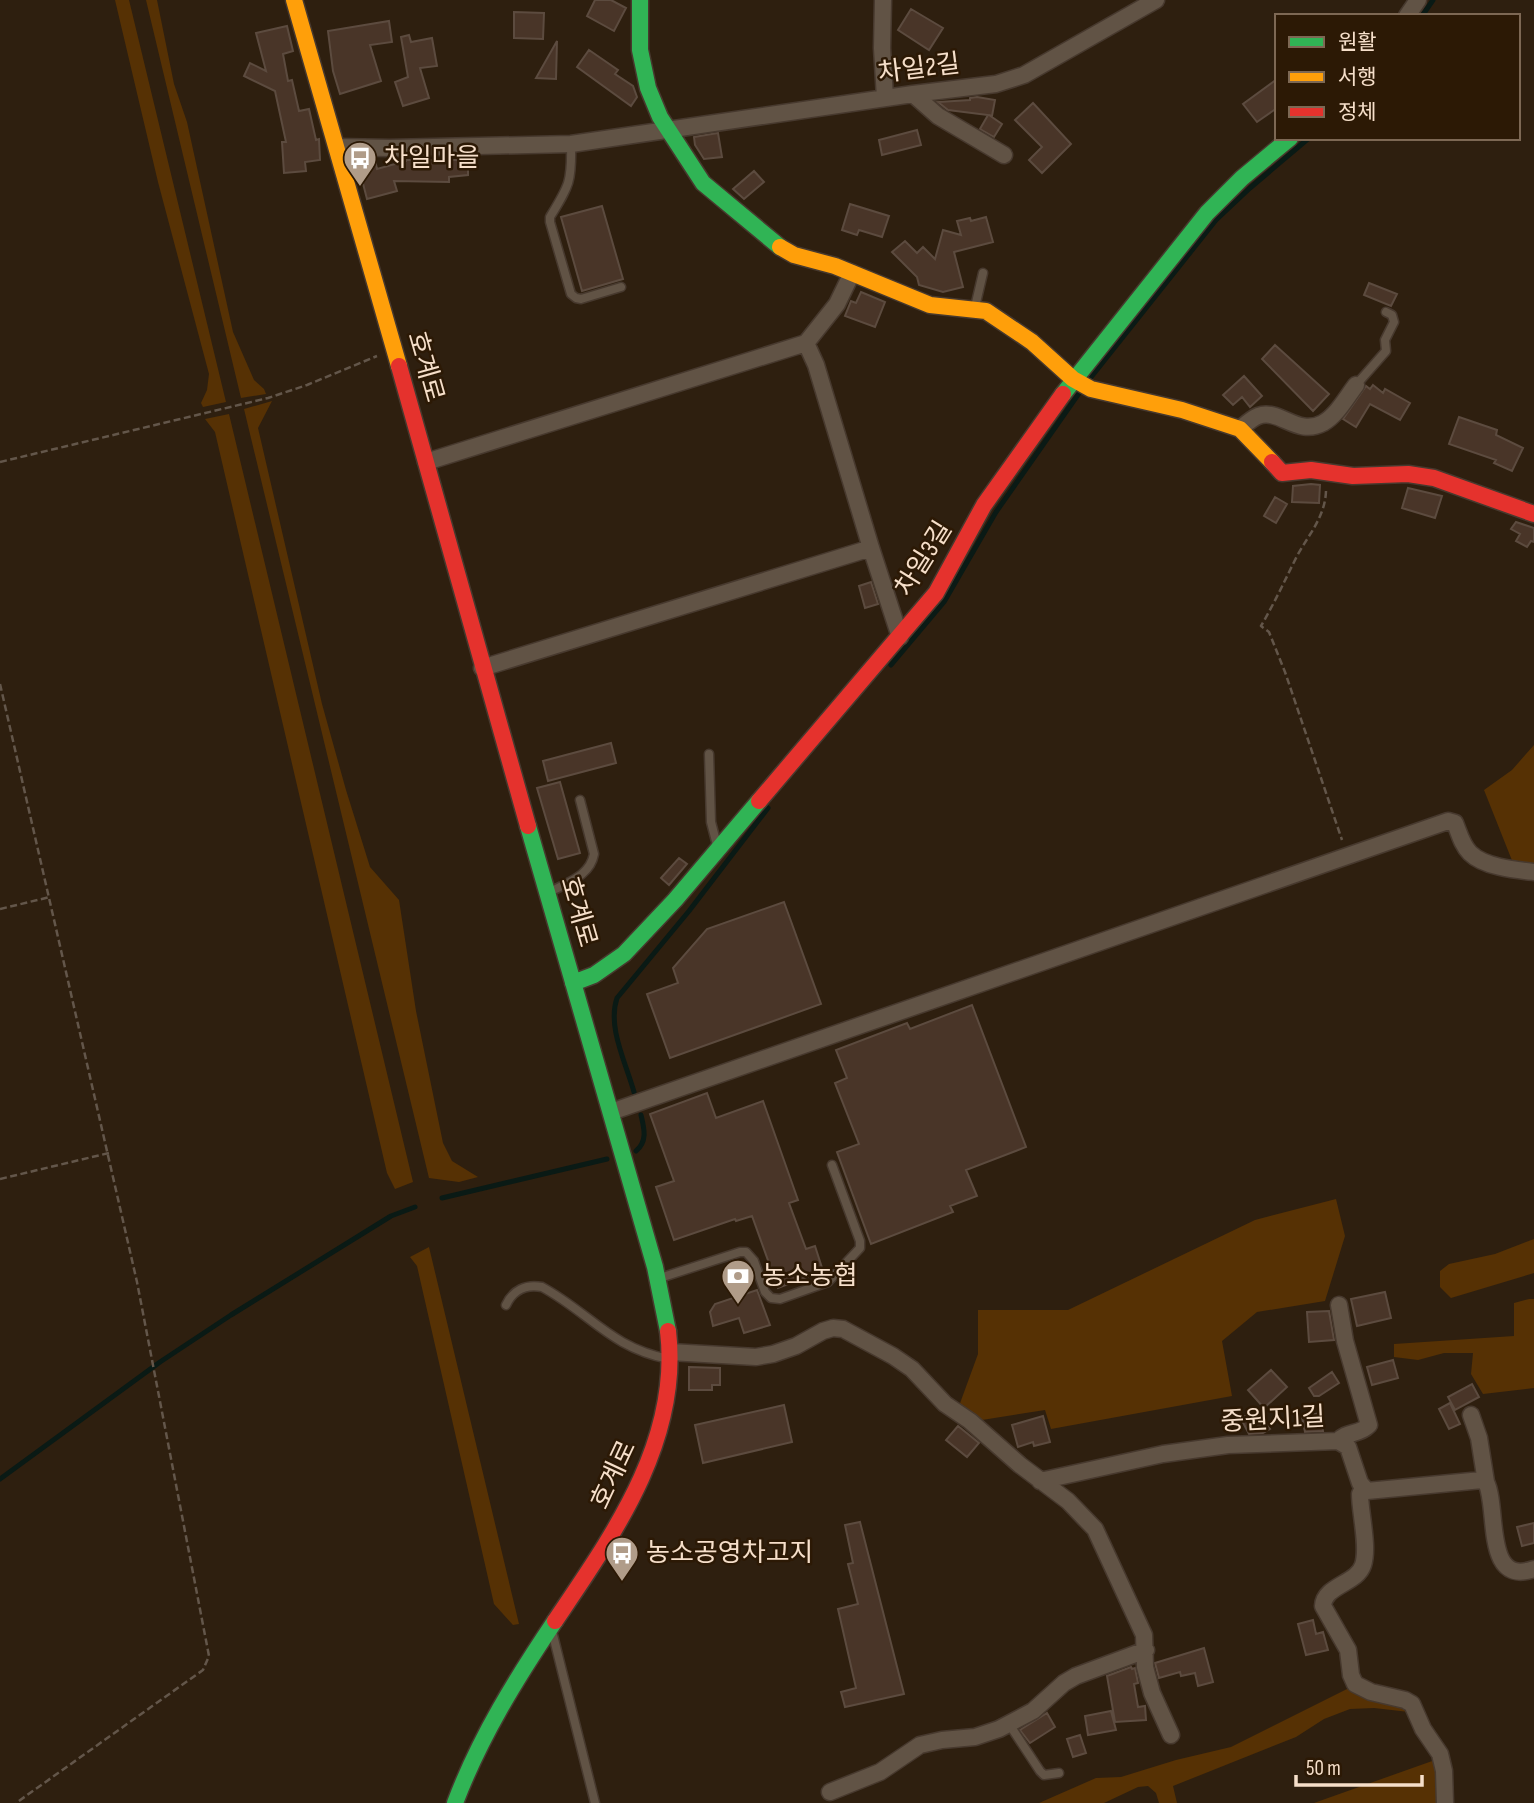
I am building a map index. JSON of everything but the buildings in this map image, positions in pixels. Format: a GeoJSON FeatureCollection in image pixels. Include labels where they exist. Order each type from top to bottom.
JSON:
{"type":"FeatureCollection","features":[{"type":"Feature","properties":{"kind":"street","name":"호계로"},"geometry":{"type":"LineString","coordinates":[[295,0],[482,668],[611,1112],[668,1324],[668,1392],[650,1463],[626,1512],[503,1701],[479,1745],[455,1803]]}},
{"type":"Feature","properties":{"kind":"street"},"geometry":{"type":"LineString","coordinates":[[640,0],[639,35],[643,66],[653,100],[668,130],[703,183],[771,241],[794,256],[835,266],[930,305],[986,311],[1020,334],[1073,379],[1091,389],[1182,410],[1240,429],[1282,473],[1311,470],[1353,476],[1418,474],[1534,514]]}},
{"type":"Feature","properties":{"kind":"street"},"geometry":{"type":"LineString","coordinates":[[883,0],[881,29],[885,98]]}},
{"type":"Feature","properties":{"kind":"street","name":"차일2길"},"geometry":{"type":"LineString","coordinates":[[338,147],[571,144],[996,84],[1024,75],[1156,0]]}},
{"type":"Feature","properties":{"kind":"street"},"geometry":{"type":"LineString","coordinates":[[912,94],[938,116],[1004,155]]}},
{"type":"Feature","properties":{"kind":"street","name":"차일3길"},"geometry":{"type":"LineString","coordinates":[[573,983],[602,970],[624,954],[675,900],[900,637],[936,593],[985,505],[1073,379],[1207,213],[1242,178],[1288,140]]}},
{"type":"Feature","properties":{"kind":"street"},"geometry":{"type":"LineString","coordinates":[[426,462],[806,343],[837,304],[852,273]]}},
{"type":"Feature","properties":{"kind":"street"},"geometry":{"type":"LineString","coordinates":[[806,343],[816,365],[900,637]]}},
{"type":"Feature","properties":{"kind":"street"},"geometry":{"type":"LineString","coordinates":[[1240,429],[1260,415],[1267,414],[1295,425],[1316,425],[1332,415],[1356,385]]}},
{"type":"Feature","properties":{"kind":"street"},"geometry":{"type":"LineString","coordinates":[[482,668],[871,548]]}},
{"type":"Feature","properties":{"kind":"street"},"geometry":{"type":"LineString","coordinates":[[611,1112],[1451,820],[1469,852],[1477,858],[1517,870],[1534,872]]}},
{"type":"Feature","properties":{"kind":"street"},"geometry":{"type":"LineString","coordinates":[[1338,1441],[1345,1435],[1367,1428],[1369,1420],[1345,1340],[1339,1305]]}},
{"type":"Feature","properties":{"kind":"street"},"geometry":{"type":"LineString","coordinates":[[670,1356],[764,1356],[784,1352],[823,1331],[843,1329],[912,1368],[945,1404],[970,1421],[1040,1481],[1068,1501],[1095,1529],[1144,1634],[1145,1667],[1152,1693],[1171,1735]]}},
{"type":"Feature","properties":{"kind":"street"},"geometry":{"type":"LineString","coordinates":[[1471,1415],[1479,1438],[1499,1558],[1511,1569],[1519,1572],[1534,1569]]}},
{"type":"Feature","properties":{"kind":"street","name":"중원지1길"},"geometry":{"type":"LineString","coordinates":[[1040,1481],[1163,1454],[1228,1445],[1338,1441],[1348,1447],[1363,1488]]}},
{"type":"Feature","properties":{"kind":"street"},"geometry":{"type":"LineString","coordinates":[[1445,1803],[1444,1771],[1440,1754],[1423,1729],[1414,1708],[1405,1700],[1371,1692],[1355,1685],[1348,1650],[1323,1606],[1326,1596],[1352,1578],[1362,1567],[1364,1552],[1360,1494],[1363,1488],[1373,1492],[1443,1483],[1486,1482]]}},
{"type":"Feature","properties":{"kind":"street"},"geometry":{"type":"LineString","coordinates":[[830,1792],[887,1769],[920,1745],[987,1734],[1033,1711],[1064,1683],[1076,1676],[1146,1650]]}},
{"type":"Feature","properties":{"kind":"lane"},"geometry":{"type":"LineString","coordinates":[[571,144],[571,176],[550,222],[571,293],[582,299],[621,287]]}},
{"type":"Feature","properties":{"kind":"lane"},"geometry":{"type":"LineString","coordinates":[[974,309],[983,272]]}},
{"type":"Feature","properties":{"kind":"lane"},"geometry":{"type":"LineString","coordinates":[[1356,385],[1386,351],[1385,340],[1394,322],[1392,315],[1387,312]]}},
{"type":"Feature","properties":{"kind":"lane"},"geometry":{"type":"LineString","coordinates":[[709,754],[711,822],[718,848]]}},
{"type":"Feature","properties":{"kind":"lane"},"geometry":{"type":"LineString","coordinates":[[547,894],[585,873],[592,863],[594,854],[580,800]]}},
{"type":"Feature","properties":{"kind":"lane"},"geometry":{"type":"LineString","coordinates":[[657,1279],[740,1252],[750,1255],[765,1292],[771,1298],[780,1298],[828,1282],[860,1248],[860,1241],[832,1165]]}},
{"type":"Feature","properties":{"kind":"lane"},"geometry":{"type":"LineString","coordinates":[[506,1305],[515,1292],[524,1287],[542,1287],[622,1343],[637,1351],[670,1356]]}},
{"type":"Feature","properties":{"kind":"lane"},"geometry":{"type":"LineString","coordinates":[[551,1629],[595,1803]]}},
{"type":"Feature","properties":{"kind":"lane"},"geometry":{"type":"LineString","coordinates":[[1009,1724],[1044,1775],[1059,1773]]}},
{"type":"Feature","properties":{"kind":"path"},"geometry":{"type":"LineString","coordinates":[[0,462],[268,398],[394,349]]}},
{"type":"Feature","properties":{"kind":"path"},"geometry":{"type":"LineString","coordinates":[[1327,474],[1323,513],[1297,556],[1283,590],[1261,626],[1269,632],[1285,672],[1348,855]]}},
{"type":"Feature","properties":{"kind":"path"},"geometry":{"type":"LineString","coordinates":[[0,684],[109,1153],[209,1656],[203,1670],[16,1803]]}},
{"type":"Feature","properties":{"kind":"path"},"geometry":{"type":"LineString","coordinates":[[0,909],[50,897]]}},
{"type":"Feature","properties":{"kind":"path"},"geometry":{"type":"LineString","coordinates":[[0,1179],[109,1153]]}},
{"type":"Feature","properties":{"kind":"shaded area"},"geometry":{"type":"Polygon","coordinates":[[[115,0],[129,0],[226,402],[203,407],[201,403],[207,390],[209,374],[158,182],[115,0]]]}},
{"type":"Feature","properties":{"kind":"shaded area"},"geometry":{"type":"Polygon","coordinates":[[[146,0],[157,0],[174,84],[187,122],[233,332],[254,380],[266,394],[241,398],[146,0]]]}},
{"type":"Feature","properties":{"kind":"shaded area"},"geometry":{"type":"Polygon","coordinates":[[[272,401],[258,428],[322,704],[370,867],[399,900],[416,1011],[443,1143],[452,1161],[478,1177],[459,1182],[429,1178],[244,409],[272,401]]]}},
{"type":"Feature","properties":{"kind":"shaded area"},"geometry":{"type":"Polygon","coordinates":[[[229,414],[413,1182],[395,1189],[387,1173],[215,432],[205,419],[229,414]]]}},
{"type":"Feature","properties":{"kind":"shaded area"},"geometry":{"type":"Polygon","coordinates":[[[1534,745],[1534,866],[1513,863],[1484,790],[1512,770],[1534,745]]]}},
{"type":"Feature","properties":{"kind":"shaded area"},"geometry":{"type":"Polygon","coordinates":[[[1336,1199],[1345,1236],[1325,1301],[1257,1312],[1222,1341],[1232,1396],[1051,1429],[1045,1410],[982,1420],[959,1406],[978,1354],[978,1310],[1068,1310],[1255,1220],[1336,1199]]]}},
{"type":"Feature","properties":{"kind":"shaded area"},"geometry":{"type":"Polygon","coordinates":[[[1534,1239],[1534,1273],[1451,1298],[1440,1287],[1440,1271],[1449,1264],[1495,1254],[1534,1239]]]}},
{"type":"Feature","properties":{"kind":"shaded area"},"geometry":{"type":"Polygon","coordinates":[[[429,1247],[519,1624],[513,1625],[494,1604],[417,1266],[410,1257],[429,1247]]]}},
{"type":"Feature","properties":{"kind":"shaded area"},"geometry":{"type":"Polygon","coordinates":[[[1534,1299],[1534,1388],[1483,1394],[1471,1374],[1473,1353],[1444,1353],[1418,1360],[1394,1357],[1394,1344],[1514,1336],[1514,1303],[1534,1299]]]}},
{"type":"Feature","properties":{"kind":"shaded area"},"geometry":{"type":"Polygon","coordinates":[[[1351,1687],[1404,1705],[1409,1712],[1374,1708],[1350,1709],[1324,1719],[1296,1737],[1173,1786],[1177,1803],[1159,1803],[1156,1793],[1148,1786],[1138,1787],[1104,1803],[1039,1803],[1096,1778],[1121,1777],[1231,1747],[1351,1687]]]}},
{"type":"Feature","properties":{"kind":"shaded area"},"geometry":{"type":"Polygon","coordinates":[[[1435,1760],[1441,1803],[1314,1803],[1435,1760]]]}},
{"type":"Feature","properties":{"kind":"waterway"},"geometry":{"type":"LineString","coordinates":[[1423,14],[1433,0]]}},
{"type":"Feature","properties":{"kind":"waterway"},"geometry":{"type":"LineString","coordinates":[[1088,381],[1216,220],[1307,140]]}},
{"type":"Feature","properties":{"kind":"waterway"},"geometry":{"type":"LineString","coordinates":[[891,665],[944,602],[996,512],[1082,389]]}},
{"type":"Feature","properties":{"kind":"waterway"},"geometry":{"type":"LineString","coordinates":[[634,1092],[616,1033],[614,1021],[617,998],[689,911],[768,808]]}},
{"type":"Feature","properties":{"kind":"waterway"},"geometry":{"type":"LineString","coordinates":[[636,1151],[644,1139],[641,1115]]}},
{"type":"Feature","properties":{"kind":"waterway"},"geometry":{"type":"LineString","coordinates":[[442,1198],[607,1159]]}},
{"type":"Feature","properties":{"kind":"waterway"},"geometry":{"type":"LineString","coordinates":[[0,1479],[160,1362],[231,1315],[391,1216],[415,1207]]}},
{"type":"Feature","properties":{"kind":"traffic: fast"},"geometry":{"type":"LineString","coordinates":[[640,0],[640,50],[648,88],[660,117],[703,183],[780,247]]}},
{"type":"Feature","properties":{"kind":"traffic: fast"},"geometry":{"type":"LineString","coordinates":[[1063,394],[1207,213],[1242,178],[1288,140]]}},
{"type":"Feature","properties":{"kind":"traffic: fast"},"geometry":{"type":"LineString","coordinates":[[573,983],[594,975],[624,954],[675,900],[759,801]]}},
{"type":"Feature","properties":{"kind":"traffic: fast"},"geometry":{"type":"LineString","coordinates":[[528,826],[655,1267],[668,1331]]}},
{"type":"Feature","properties":{"kind":"traffic: fast"},"geometry":{"type":"LineString","coordinates":[[455,1803],[500,1709],[555,1621]]}},
{"type":"Feature","properties":{"kind":"traffic: slow"},"geometry":{"type":"LineString","coordinates":[[294,0],[399,366]]}},
{"type":"Feature","properties":{"kind":"traffic: slow"},"geometry":{"type":"LineString","coordinates":[[780,247],[794,255],[835,266],[930,305],[986,311],[1032,342],[1073,379],[1091,389],[1182,410],[1240,429],[1272,462]]}},
{"type":"Feature","properties":{"kind":"traffic: jam"},"geometry":{"type":"LineString","coordinates":[[399,366],[528,826]]}},
{"type":"Feature","properties":{"kind":"traffic: jam"},"geometry":{"type":"LineString","coordinates":[[759,801],[936,593],[984,505],[1063,394]]}},
{"type":"Feature","properties":{"kind":"traffic: jam"},"geometry":{"type":"LineString","coordinates":[[1272,462],[1282,473],[1311,470],[1353,476],[1408,474],[1434,478],[1534,514]]}},
{"type":"Feature","properties":{"kind":"traffic: jam"},"geometry":{"type":"LineString","coordinates":[[555,1621],[620,1520],[653,1448],[664,1411],[669,1372],[668,1331]]}},
{"type":"Feature","properties":{"kind":"place","name":"차일마을"},"geometry":{"type":"Point","coordinates":[360,188]}},
{"type":"Feature","properties":{"kind":"place","name":"농소농협"},"geometry":{"type":"Point","coordinates":[738,1306]}},
{"type":"Feature","properties":{"kind":"place","name":"농소공영차고지"},"geometry":{"type":"Point","coordinates":[622,1583]}}]}
